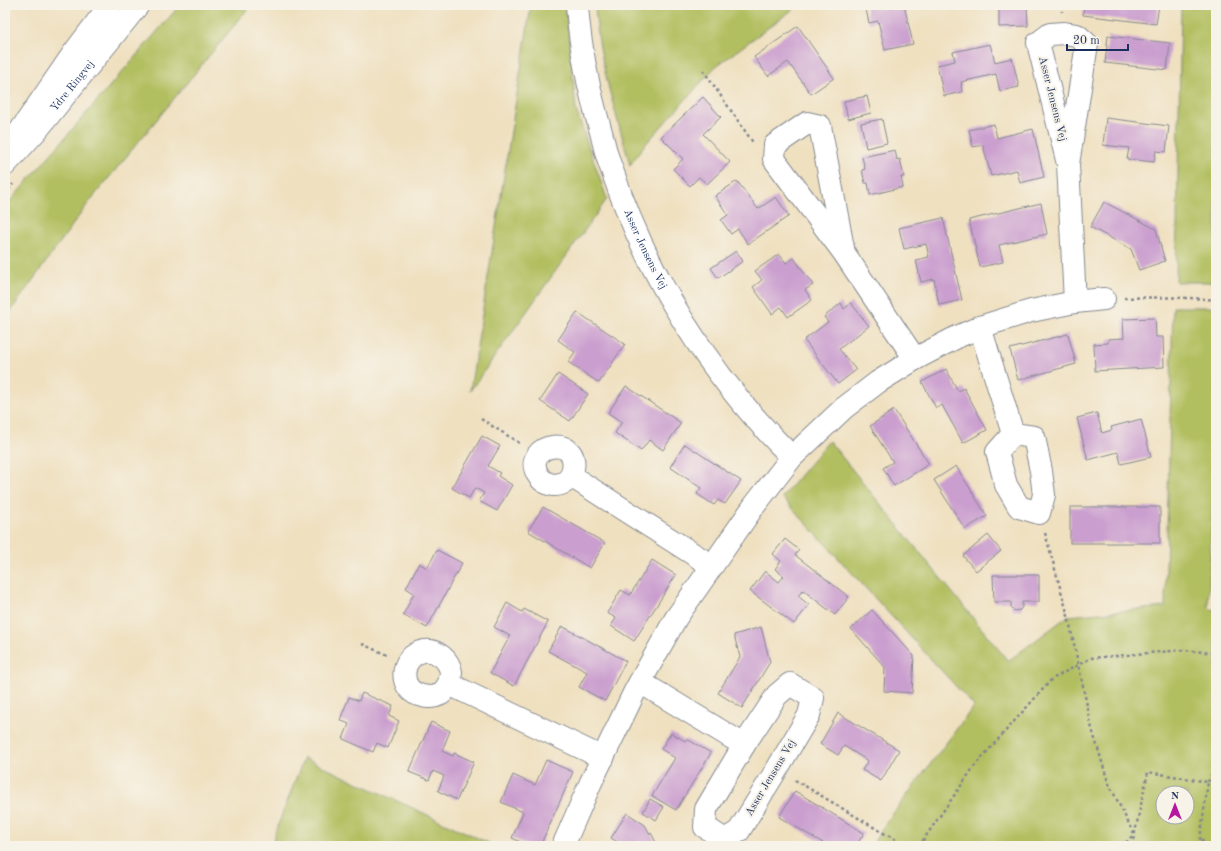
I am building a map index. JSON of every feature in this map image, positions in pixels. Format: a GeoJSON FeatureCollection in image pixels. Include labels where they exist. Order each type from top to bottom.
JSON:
{"type":"FeatureCollection","features":[{"type":"Feature","properties":{"kind":"street","name":"Ydre Ringvej"},"geometry":{"type":"LineString","coordinates":[[5,156],[22,126],[110,5]]}},
{"type":"Feature","properties":{"kind":"street","name":"Ydre Ringvej"},"geometry":{"type":"LineString","coordinates":[[5,165],[37,130],[138,5]]}},
{"type":"Feature","properties":{"kind":"street","name":"Asser Jensens Vej"},"geometry":{"type":"LineString","coordinates":[[577,5],[578,28],[585,71],[596,117],[612,170],[628,213],[646,251],[671,300],[703,350],[770,436],[792,457]]}},
{"type":"Feature","properties":{"kind":"street","name":"Asser Jensens Vej"},"geometry":{"type":"LineString","coordinates":[[1068,164],[1087,44],[1077,35],[1064,33],[1050,34],[1038,43],[1068,164],[1075,302]]}},
{"type":"Feature","properties":{"kind":"street"},"geometry":{"type":"LineString","coordinates":[[844,253],[820,126],[807,123],[775,144],[774,159],[844,253],[915,359]]}},
{"type":"Feature","properties":{"kind":"street"},"geometry":{"type":"LineString","coordinates":[[563,846],[591,782],[640,682],[676,618],[754,506],[792,457],[844,408],[878,382],[915,359],[957,337],[980,327],[1031,311],[1075,302],[1104,299]]}},
{"type":"Feature","properties":{"kind":"street"},"geometry":{"type":"LineString","coordinates":[[980,327],[1013,434]]}},
{"type":"Feature","properties":{"kind":"street"},"geometry":{"type":"LineString","coordinates":[[1013,434],[1034,437],[1041,470],[1044,495],[1039,514],[1019,507],[1006,485],[997,452],[1013,434]]}},
{"type":"Feature","properties":{"kind":"street"},"geometry":{"type":"LineString","coordinates":[[538,455],[535,463],[536,472],[540,479],[548,484],[557,485],[565,482],[572,476],[712,566]]}},
{"type":"Feature","properties":{"kind":"street"},"geometry":{"type":"LineString","coordinates":[[425,651],[437,653],[447,661],[451,672],[449,684],[441,694],[429,698],[417,695],[408,688],[404,676],[406,664],[414,655],[425,651]]}},
{"type":"Feature","properties":{"kind":"street"},"geometry":{"type":"LineString","coordinates":[[640,682],[744,746]]}},
{"type":"Feature","properties":{"kind":"street"},"geometry":{"type":"LineString","coordinates":[[449,684],[603,758]]}},
{"type":"Feature","properties":{"kind":"street","name":"Asser Jensens Vej"},"geometry":{"type":"LineString","coordinates":[[790,684],[813,698],[809,715],[740,831],[725,840],[705,827],[706,809],[744,746],[777,695],[790,684]]}},
{"type":"Feature","properties":{"kind":"path"},"geometry":{"type":"LineString","coordinates":[[703,70],[757,149],[774,153]]}},
{"type":"Feature","properties":{"kind":"path"},"geometry":{"type":"LineString","coordinates":[[1104,299],[1151,297],[1200,298],[1216,300]]}},
{"type":"Feature","properties":{"kind":"path"},"geometry":{"type":"LineString","coordinates":[[481,419],[538,455]]}},
{"type":"Feature","properties":{"kind":"path"},"geometry":{"type":"LineString","coordinates":[[1039,514],[1068,616],[1092,729],[1108,782],[1134,834]]}},
{"type":"Feature","properties":{"kind":"path"},"geometry":{"type":"LineString","coordinates":[[362,644],[406,664]]}},
{"type":"Feature","properties":{"kind":"path"},"geometry":{"type":"LineString","coordinates":[[919,846],[976,764],[1052,678],[1091,658],[1183,650],[1216,653]]}},
{"type":"Feature","properties":{"kind":"path"},"geometry":{"type":"LineString","coordinates":[[1200,846],[1208,782],[1216,765]]}},
{"type":"Feature","properties":{"kind":"path"},"geometry":{"type":"LineString","coordinates":[[777,769],[880,831],[908,846]]}},
{"type":"Feature","properties":{"kind":"path"},"geometry":{"type":"LineString","coordinates":[[1132,846],[1148,772],[1208,782]]}},
{"type":"Feature","properties":{"kind":"path"},"geometry":{"type":"LineString","coordinates":[[1123,846],[1134,834]]}},
{"type":"Feature","properties":{"kind":"path"},"geometry":{"type":"LineString","coordinates":[[1201,838],[1204,846]]}},
{"type":"Feature","properties":{"kind":"green space"},"geometry":{"type":"Polygon","coordinates":[[[180,5],[251,5],[89,202],[5,319],[5,207],[180,5]]]}},
{"type":"Feature","properties":{"kind":"green space"},"geometry":{"type":"Polygon","coordinates":[[[531,5],[565,5],[576,110],[607,199],[470,391],[531,5]]]}},
{"type":"Feature","properties":{"kind":"green space"},"geometry":{"type":"Polygon","coordinates":[[[595,5],[799,5],[715,67],[643,147],[630,165],[604,66],[595,5]]]}},
{"type":"Feature","properties":{"kind":"green space"},"geometry":{"type":"Polygon","coordinates":[[[1181,5],[1216,5],[1216,282],[1176,282],[1181,5]]]}},
{"type":"Feature","properties":{"kind":"green space"},"geometry":{"type":"Polygon","coordinates":[[[1173,307],[1216,307],[1216,415],[1208,608],[1216,611],[1216,846],[872,846],[880,831],[974,706],[782,497],[829,441],[1008,661],[1068,616],[1165,607],[1173,307]]]}},
{"type":"Feature","properties":{"kind":"green space"},"geometry":{"type":"Polygon","coordinates":[[[304,758],[495,846],[285,846],[273,841],[304,758]]]}},
{"type":"Feature","properties":{"kind":"building"},"geometry":{"type":"Polygon","coordinates":[[[865,5],[904,5],[913,44],[885,50],[878,21],[869,23],[865,5]]]}},
{"type":"Feature","properties":{"kind":"building"},"geometry":{"type":"Polygon","coordinates":[[[999,5],[1027,5],[1028,26],[999,27],[999,5]]]}},
{"type":"Feature","properties":{"kind":"building"},"geometry":{"type":"Polygon","coordinates":[[[1084,5],[1159,5],[1156,24],[1083,15],[1084,5]]]}},
{"type":"Feature","properties":{"kind":"building"},"geometry":{"type":"Polygon","coordinates":[[[798,26],[834,78],[811,94],[788,62],[768,76],[754,57],[798,26]]]}},
{"type":"Feature","properties":{"kind":"building"},"geometry":{"type":"Polygon","coordinates":[[[1108,36],[1170,43],[1167,70],[1105,63],[1108,36]]]}},
{"type":"Feature","properties":{"kind":"building"},"geometry":{"type":"Polygon","coordinates":[[[990,44],[995,62],[1012,58],[1019,87],[1000,91],[996,74],[961,82],[962,92],[944,96],[937,65],[955,61],[953,52],[990,44]]]}},
{"type":"Feature","properties":{"kind":"building"},"geometry":{"type":"Polygon","coordinates":[[[867,96],[871,113],[848,119],[844,101],[867,96]]]}},
{"type":"Feature","properties":{"kind":"building"},"geometry":{"type":"Polygon","coordinates":[[[703,97],[721,117],[703,134],[730,162],[707,184],[699,177],[690,186],[673,169],[683,159],[661,137],[703,97]]]}},
{"type":"Feature","properties":{"kind":"building"},"geometry":{"type":"Polygon","coordinates":[[[1106,118],[1169,126],[1166,152],[1156,151],[1154,162],[1127,159],[1129,148],[1103,145],[1106,118]]]}},
{"type":"Feature","properties":{"kind":"building"},"geometry":{"type":"Polygon","coordinates":[[[882,119],[887,143],[866,148],[861,123],[882,119]]]}},
{"type":"Feature","properties":{"kind":"building"},"geometry":{"type":"Polygon","coordinates":[[[994,124],[997,138],[1033,129],[1044,177],[1020,183],[1017,170],[991,176],[983,145],[973,147],[969,130],[994,124]]]}},
{"type":"Feature","properties":{"kind":"building"},"geometry":{"type":"Polygon","coordinates":[[[895,150],[897,160],[900,159],[904,177],[901,177],[903,187],[870,195],[868,183],[865,183],[862,170],[865,169],[862,157],[895,150]]]}},
{"type":"Feature","properties":{"kind":"building"},"geometry":{"type":"Polygon","coordinates":[[[737,181],[758,209],[776,197],[789,216],[748,244],[738,229],[731,234],[721,220],[728,215],[715,196],[737,181]]]}},
{"type":"Feature","properties":{"kind":"building"},"geometry":{"type":"Polygon","coordinates":[[[1104,202],[1156,229],[1165,261],[1139,270],[1131,249],[1090,227],[1104,202]]]}},
{"type":"Feature","properties":{"kind":"building"},"geometry":{"type":"Polygon","coordinates":[[[1041,203],[1047,234],[999,245],[1003,262],[980,267],[969,220],[1041,203]]]}},
{"type":"Feature","properties":{"kind":"building"},"geometry":{"type":"Polygon","coordinates":[[[943,218],[962,300],[939,305],[934,279],[921,282],[916,260],[929,257],[926,244],[904,249],[899,228],[943,218]]]}},
{"type":"Feature","properties":{"kind":"building"},"geometry":{"type":"Polygon","coordinates":[[[736,251],[743,261],[718,278],[711,268],[736,251]]]}},
{"type":"Feature","properties":{"kind":"building"},"geometry":{"type":"Polygon","coordinates":[[[779,254],[786,263],[794,258],[813,285],[805,290],[812,300],[788,317],[781,307],[772,314],[753,287],[762,280],[755,271],[779,254]]]}},
{"type":"Feature","properties":{"kind":"building"},"geometry":{"type":"Polygon","coordinates":[[[841,303],[844,309],[851,303],[869,326],[839,349],[856,370],[838,384],[804,340],[828,322],[824,317],[841,303]]]}},
{"type":"Feature","properties":{"kind":"building"},"geometry":{"type":"Polygon","coordinates":[[[577,312],[625,344],[599,383],[568,362],[575,352],[558,340],[577,312]]]}},
{"type":"Feature","properties":{"kind":"building"},"geometry":{"type":"Polygon","coordinates":[[[1155,318],[1156,337],[1163,337],[1164,367],[1095,371],[1094,344],[1108,343],[1108,339],[1124,338],[1123,319],[1155,318]]]}},
{"type":"Feature","properties":{"kind":"building"},"geometry":{"type":"Polygon","coordinates":[[[1068,334],[1076,364],[1018,380],[1010,349],[1068,334]]]}},
{"type":"Feature","properties":{"kind":"building"},"geometry":{"type":"Polygon","coordinates":[[[946,369],[958,391],[964,388],[987,430],[963,443],[942,405],[936,408],[922,382],[946,369]]]}},
{"type":"Feature","properties":{"kind":"building"},"geometry":{"type":"Polygon","coordinates":[[[558,374],[588,394],[570,421],[540,401],[558,374]]]}},
{"type":"Feature","properties":{"kind":"building"},"geometry":{"type":"Polygon","coordinates":[[[626,386],[681,423],[663,450],[649,440],[641,451],[615,433],[622,422],[608,413],[626,386]]]}},
{"type":"Feature","properties":{"kind":"building"},"geometry":{"type":"Polygon","coordinates":[[[894,410],[929,464],[894,486],[883,468],[893,462],[870,426],[894,410]]]}},
{"type":"Feature","properties":{"kind":"building"},"geometry":{"type":"Polygon","coordinates":[[[1097,413],[1102,433],[1112,430],[1111,427],[1141,419],[1151,457],[1121,464],[1118,452],[1088,460],[1077,418],[1097,413]]]}},
{"type":"Feature","properties":{"kind":"building"},"geometry":{"type":"Polygon","coordinates":[[[482,436],[500,446],[488,466],[500,473],[498,476],[512,485],[497,511],[479,501],[484,493],[475,488],[469,498],[452,488],[482,436]]]}},
{"type":"Feature","properties":{"kind":"building"},"geometry":{"type":"Polygon","coordinates":[[[685,444],[741,481],[725,504],[718,500],[714,505],[697,494],[701,488],[670,467],[685,444]]]}},
{"type":"Feature","properties":{"kind":"building"},"geometry":{"type":"Polygon","coordinates":[[[956,466],[987,516],[965,529],[934,480],[956,466]]]}},
{"type":"Feature","properties":{"kind":"building"},"geometry":{"type":"Polygon","coordinates":[[[543,507],[605,543],[590,568],[528,531],[543,507]]]}},
{"type":"Feature","properties":{"kind":"building"},"geometry":{"type":"Polygon","coordinates":[[[1070,507],[1160,507],[1160,543],[1070,543],[1070,507]]]}},
{"type":"Feature","properties":{"kind":"building"},"geometry":{"type":"Polygon","coordinates":[[[988,535],[1001,551],[976,571],[963,556],[988,535]]]}},
{"type":"Feature","properties":{"kind":"building"},"geometry":{"type":"Polygon","coordinates":[[[785,539],[799,550],[795,555],[849,597],[835,615],[803,590],[798,596],[809,605],[794,624],[750,591],[765,571],[779,582],[784,576],[775,569],[781,561],[773,554],[785,539]]]}},
{"type":"Feature","properties":{"kind":"building"},"geometry":{"type":"Polygon","coordinates":[[[437,550],[462,563],[427,628],[403,615],[414,593],[406,588],[419,563],[427,568],[437,550]]]}},
{"type":"Feature","properties":{"kind":"building"},"geometry":{"type":"Polygon","coordinates":[[[652,560],[676,575],[634,641],[611,626],[616,618],[607,613],[621,590],[630,595],[652,560]]]}},
{"type":"Feature","properties":{"kind":"building"},"geometry":{"type":"Polygon","coordinates":[[[993,575],[1039,575],[1039,602],[1022,602],[1022,607],[1020,610],[1014,611],[1011,607],[1011,602],[994,602],[993,575]]]}},
{"type":"Feature","properties":{"kind":"building"},"geometry":{"type":"Polygon","coordinates":[[[507,603],[522,612],[524,609],[548,622],[514,686],[490,673],[510,636],[494,627],[507,603]]]}},
{"type":"Feature","properties":{"kind":"building"},"geometry":{"type":"Polygon","coordinates":[[[872,610],[914,656],[912,693],[884,691],[885,667],[851,629],[872,610]]]}},
{"type":"Feature","properties":{"kind":"building"},"geometry":{"type":"Polygon","coordinates":[[[562,626],[626,661],[605,701],[579,687],[587,672],[548,651],[562,626]]]}},
{"type":"Feature","properties":{"kind":"building"},"geometry":{"type":"Polygon","coordinates":[[[761,627],[770,662],[742,708],[718,693],[740,657],[734,635],[761,627]]]}},
{"type":"Feature","properties":{"kind":"building"},"geometry":{"type":"Polygon","coordinates":[[[362,693],[393,706],[389,716],[399,721],[388,748],[377,743],[373,752],[343,739],[349,724],[340,720],[349,697],[359,701],[362,693]]]}},
{"type":"Feature","properties":{"kind":"building"},"geometry":{"type":"Polygon","coordinates":[[[838,713],[899,750],[881,781],[862,770],[868,761],[844,746],[838,755],[820,744],[838,713]]]}},
{"type":"Feature","properties":{"kind":"building"},"geometry":{"type":"Polygon","coordinates":[[[431,722],[450,731],[442,751],[453,756],[454,753],[474,762],[457,800],[438,791],[444,776],[433,771],[429,780],[409,772],[431,722]]]}},
{"type":"Feature","properties":{"kind":"building"},"geometry":{"type":"Polygon","coordinates":[[[671,733],[685,741],[687,739],[711,753],[676,810],[652,796],[675,758],[661,749],[671,733]]]}},
{"type":"Feature","properties":{"kind":"building"},"geometry":{"type":"Polygon","coordinates":[[[546,760],[573,772],[540,846],[529,846],[512,838],[523,812],[501,802],[513,775],[535,785],[546,760]]]}},
{"type":"Feature","properties":{"kind":"building"},"geometry":{"type":"Polygon","coordinates":[[[795,791],[864,833],[856,846],[821,846],[823,843],[779,817],[795,791]]]}},
{"type":"Feature","properties":{"kind":"building"},"geometry":{"type":"Polygon","coordinates":[[[650,799],[664,807],[656,820],[643,812],[650,799]]]}},
{"type":"Feature","properties":{"kind":"building"},"geometry":{"type":"Polygon","coordinates":[[[627,813],[645,825],[658,846],[624,846],[611,838],[627,813]]]}}]}
